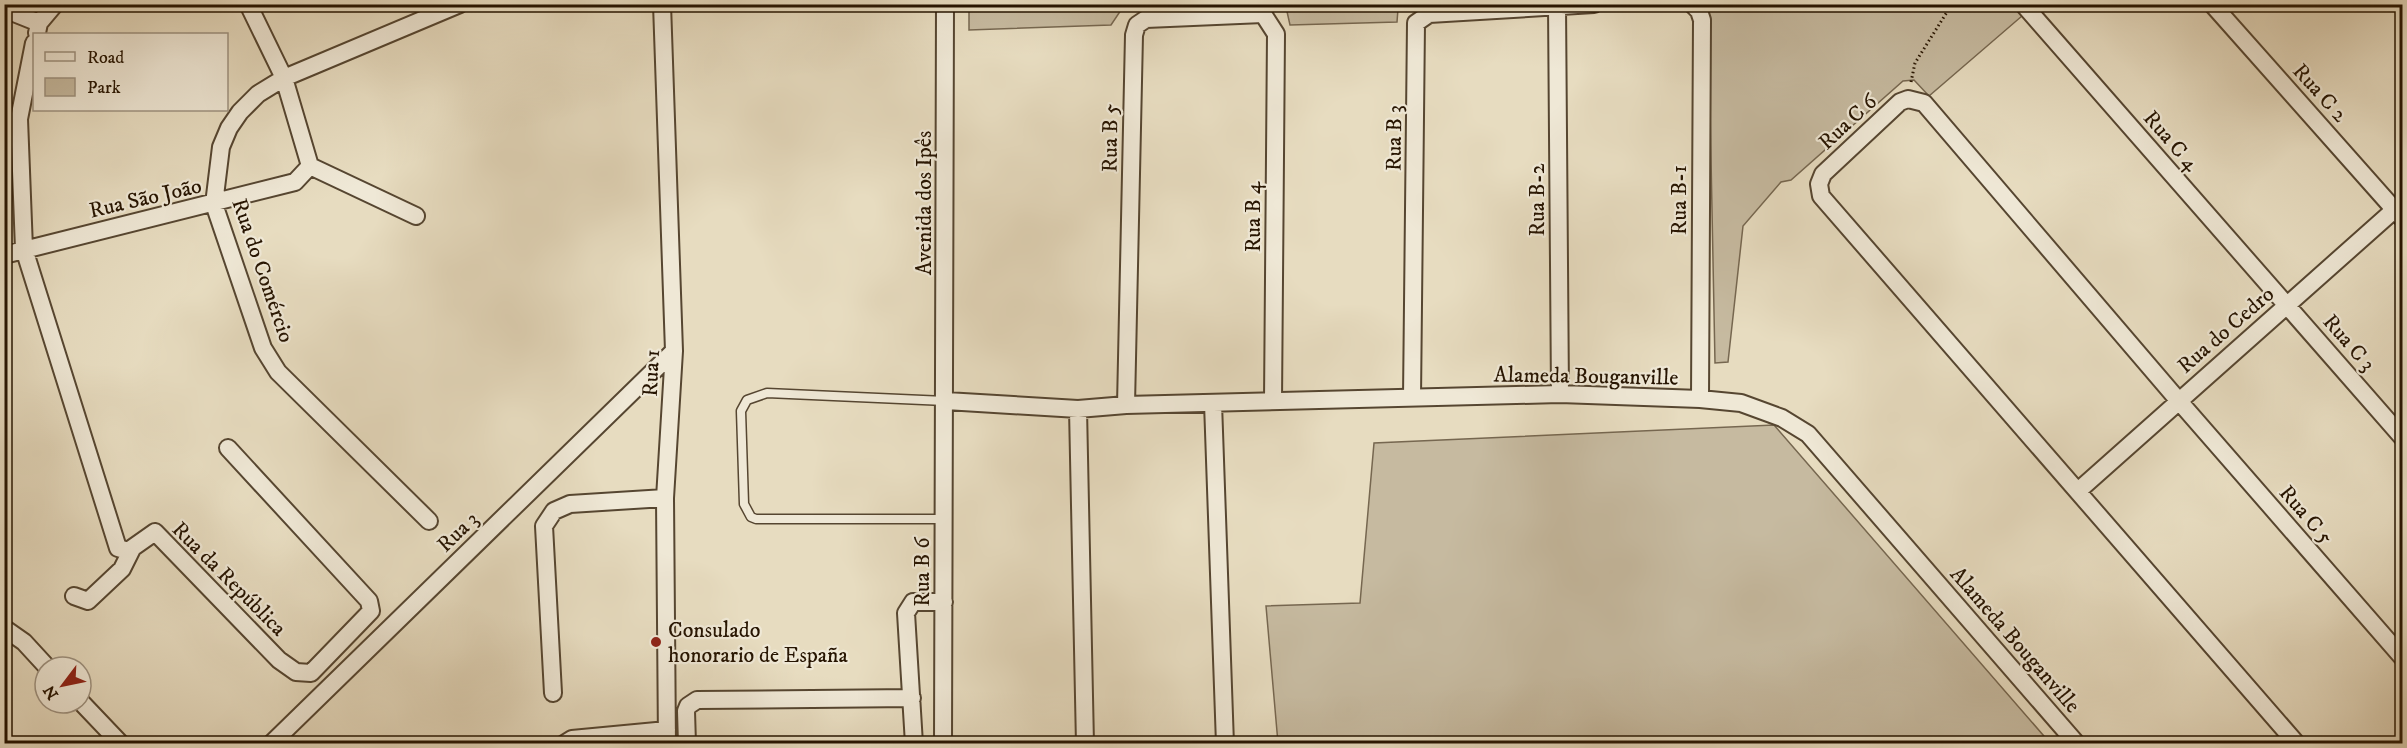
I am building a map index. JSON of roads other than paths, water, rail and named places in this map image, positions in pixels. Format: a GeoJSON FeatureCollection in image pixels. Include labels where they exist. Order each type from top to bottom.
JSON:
{"type":"FeatureCollection","features":[{"type":"Feature","properties":{"kind":"street"},"geometry":{"type":"LineString","coordinates":[[4,9],[37,29],[56,4]]}},
{"type":"Feature","properties":{"kind":"street"},"geometry":{"type":"LineString","coordinates":[[248,4],[284,78],[310,166],[416,216]]}},
{"type":"Feature","properties":{"kind":"street","name":"Rua do Comércio"},"geometry":{"type":"LineString","coordinates":[[429,521],[278,372],[263,348],[214,204],[220,147],[240,112],[258,94],[284,78],[460,4]]}},
{"type":"Feature","properties":{"kind":"street","name":"Rua 1"},"geometry":{"type":"LineString","coordinates":[[662,4],[674,351],[665,498],[667,737]]}},
{"type":"Feature","properties":{"kind":"street","name":"Avenida dos Ipês"},"geometry":{"type":"LineString","coordinates":[[945,4],[946,401]]}},
{"type":"Feature","properties":{"kind":"street"},"geometry":{"type":"LineString","coordinates":[[1557,6],[1594,4]]}},
{"type":"Feature","properties":{"kind":"street","name":"Rua B-1"},"geometry":{"type":"LineString","coordinates":[[1692,4],[1699,11],[1702,20],[1700,399]]}},
{"type":"Feature","properties":{"kind":"street","name":"Rua C 4"},"geometry":{"type":"LineString","coordinates":[[2023,4],[2286,305]]}},
{"type":"Feature","properties":{"kind":"street","name":"Rua C 2"},"geometry":{"type":"LineString","coordinates":[[2212,4],[2400,210]]}},
{"type":"Feature","properties":{"kind":"street","name":"Rua B-2"},"geometry":{"type":"LineString","coordinates":[[1557,6],[1560,394]]}},
{"type":"Feature","properties":{"kind":"street","name":"Rua B 3"},"geometry":{"type":"LineString","coordinates":[[1412,398],[1416,23],[1429,14],[1557,6]]}},
{"type":"Feature","properties":{"kind":"street","name":"Rua B 5"},"geometry":{"type":"LineString","coordinates":[[1126,405],[1134,35],[1137,25],[1146,19],[1263,14],[1276,34]]}},
{"type":"Feature","properties":{"kind":"street","name":"Rua B 4"},"geometry":{"type":"LineString","coordinates":[[1273,401],[1276,34]]}},
{"type":"Feature","properties":{"kind":"street"},"geometry":{"type":"LineString","coordinates":[[33,48],[19,119],[24,249],[118,548],[123,551],[132,549]]}},
{"type":"Feature","properties":{"kind":"street","name":"Rua C 6"},"geometry":{"type":"LineString","coordinates":[[2078,490],[1821,196],[1819,184],[1823,174],[1900,102],[1908,99],[1924,103],[2178,400]]}},
{"type":"Feature","properties":{"kind":"street","name":"Rua São João"},"geometry":{"type":"LineString","coordinates":[[4,255],[295,182],[310,166]]}},
{"type":"Feature","properties":{"kind":"street","name":"Rua do Cedro"},"geometry":{"type":"LineString","coordinates":[[2078,490],[2286,305],[2400,210]]}},
{"type":"Feature","properties":{"kind":"street","name":"Rua C 3"},"geometry":{"type":"LineString","coordinates":[[2286,305],[2403,437]]}},
{"type":"Feature","properties":{"kind":"street","name":"Rua 3"},"geometry":{"type":"LineString","coordinates":[[271,744],[674,351]]}},
{"type":"Feature","properties":{"kind":"street","name":"Alameda Bouganville"},"geometry":{"type":"LineString","coordinates":[[946,401],[1078,409],[1126,405],[1560,394],[1700,399],[1741,403],[1782,418],[1808,434],[2077,744]]}},
{"type":"Feature","properties":{"kind":"street","name":"Rua C 5"},"geometry":{"type":"LineString","coordinates":[[2178,400],[2403,657]]}},
{"type":"Feature","properties":{"kind":"street","name":"Rua B 6"},"geometry":{"type":"LineString","coordinates":[[943,744],[946,401]]}},
{"type":"Feature","properties":{"kind":"street"},"geometry":{"type":"LineString","coordinates":[[1213,403],[1225,744]]}},
{"type":"Feature","properties":{"kind":"street"},"geometry":{"type":"LineString","coordinates":[[1078,409],[1085,744]]}},
{"type":"Feature","properties":{"kind":"street","name":"Rua da República"},"geometry":{"type":"LineString","coordinates":[[132,549],[155,532],[279,660],[296,672],[311,673],[370,610],[369,601],[228,448]]}},
{"type":"Feature","properties":{"kind":"street"},"geometry":{"type":"LineString","coordinates":[[2078,490],[2297,744]]}},
{"type":"Feature","properties":{"kind":"street"},"geometry":{"type":"LineString","coordinates":[[553,693],[544,526],[554,511],[570,504],[665,498]]}},
{"type":"Feature","properties":{"kind":"street"},"geometry":{"type":"LineString","coordinates":[[74,596],[88,601],[122,569],[132,549]]}},
{"type":"Feature","properties":{"kind":"street"},"geometry":{"type":"LineString","coordinates":[[914,744],[906,613],[908,607],[916,601],[944,602]]}},
{"type":"Feature","properties":{"kind":"street"},"geometry":{"type":"LineString","coordinates":[[4,628],[24,642],[36,655]]}},
{"type":"Feature","properties":{"kind":"street"},"geometry":{"type":"LineString","coordinates":[[687,744],[686,711],[688,706],[697,700],[912,698]]}},
{"type":"Feature","properties":{"kind":"street"},"geometry":{"type":"LineString","coordinates":[[93,715],[121,744]]}},
{"type":"Feature","properties":{"kind":"street"},"geometry":{"type":"LineString","coordinates":[[564,744],[572,739],[667,737]]}},
{"type":"Feature","properties":{"kind":"lane"},"geometry":{"type":"LineString","coordinates":[[944,519],[756,519],[751,517],[744,504],[741,411],[747,400],[767,393],[946,401]]}},
{"type":"Feature","properties":{"kind":"place","name":"Consulado honorario de España"},"geometry":{"type":"Point","coordinates":[656,642]}}]}
